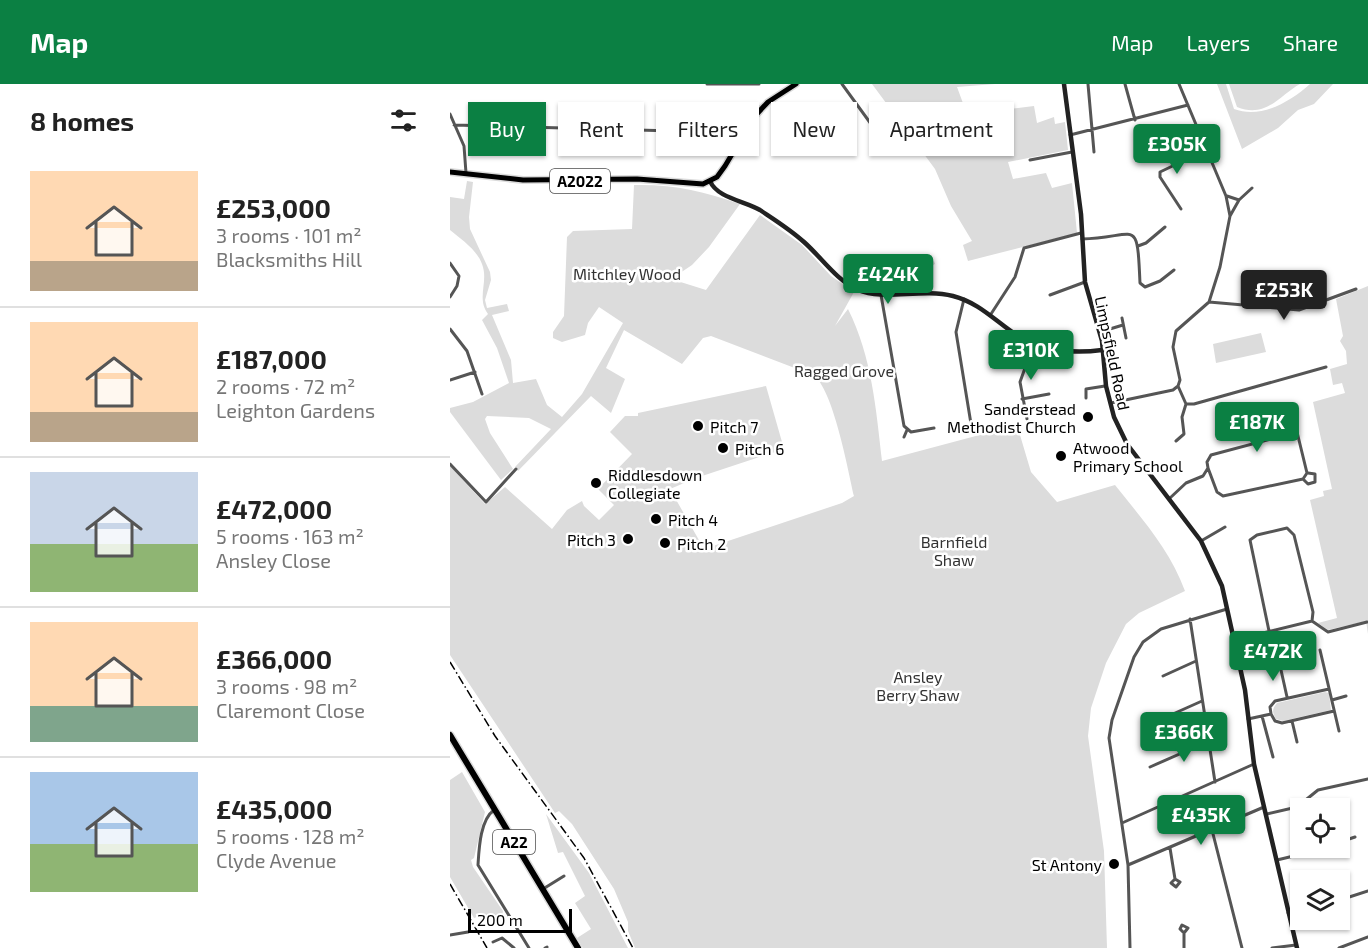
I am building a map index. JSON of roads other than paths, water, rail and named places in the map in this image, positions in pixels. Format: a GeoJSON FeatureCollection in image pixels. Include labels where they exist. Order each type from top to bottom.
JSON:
{"type":"FeatureCollection","features":[{"type":"Feature","properties":{"kind":"highway","name":"A22"},"geometry":{"type":"LineString","coordinates":[[450,735],[578,948]]}},
{"type":"Feature","properties":{"kind":"main road"},"geometry":{"type":"LineString","coordinates":[[759,112],[768,102],[795,84]]}},
{"type":"Feature","properties":{"kind":"main road","name":"Limpsfield Road"},"geometry":{"type":"LineString","coordinates":[[1064,84],[1085,282],[1100,332],[1106,386],[1127,444],[1201,541],[1222,586],[1234,640],[1254,764],[1296,946]]}},
{"type":"Feature","properties":{"kind":"main road"},"geometry":{"type":"LineString","coordinates":[[731,156],[725,166],[710,181],[716,190],[756,208],[785,227],[847,284],[863,292],[881,295],[926,292],[964,299],[991,314],[1017,335],[1034,343],[1066,352],[1102,350]]}},
{"type":"Feature","properties":{"kind":"main road","name":"A2022"},"geometry":{"type":"LineString","coordinates":[[450,172],[549,181],[637,179],[694,185],[710,181]]}},
{"type":"Feature","properties":{"kind":"street"},"geometry":{"type":"LineString","coordinates":[[707,84],[759,84]]}},
{"type":"Feature","properties":{"kind":"street"},"geometry":{"type":"LineString","coordinates":[[842,84],[869,121]]}},
{"type":"Feature","properties":{"kind":"street"},"geometry":{"type":"LineString","coordinates":[[1088,84],[1094,152]]}},
{"type":"Feature","properties":{"kind":"street"},"geometry":{"type":"LineString","coordinates":[[1125,84],[1134,120]]}},
{"type":"Feature","properties":{"kind":"street"},"geometry":{"type":"LineString","coordinates":[[1179,84],[1226,196],[1230,216]]}},
{"type":"Feature","properties":{"kind":"street"},"geometry":{"type":"LineString","coordinates":[[1070,135],[1188,105]]}},
{"type":"Feature","properties":{"kind":"street"},"geometry":{"type":"LineString","coordinates":[[450,114],[464,146],[466,174]]}},
{"type":"Feature","properties":{"kind":"street"},"geometry":{"type":"LineString","coordinates":[[454,125],[656,131]]}},
{"type":"Feature","properties":{"kind":"street"},"geometry":{"type":"LineString","coordinates":[[1181,209],[1160,177],[1160,172],[1206,150]]}},
{"type":"Feature","properties":{"kind":"street"},"geometry":{"type":"LineString","coordinates":[[1030,160],[1071,152]]}},
{"type":"Feature","properties":{"kind":"street"},"geometry":{"type":"LineString","coordinates":[[1175,436],[1177,440],[1184,434],[1182,417],[1186,404],[1179,386],[1180,380],[1173,347],[1176,331],[1209,302],[1220,267],[1230,216],[1239,200],[1252,188]]}},
{"type":"Feature","properties":{"kind":"street"},"geometry":{"type":"LineString","coordinates":[[1226,196],[1239,200]]}},
{"type":"Feature","properties":{"kind":"street"},"geometry":{"type":"LineString","coordinates":[[1138,246],[1146,243],[1165,227]]}},
{"type":"Feature","properties":{"kind":"street"},"geometry":{"type":"LineString","coordinates":[[991,314],[1015,277],[1023,249],[1081,236],[1128,233],[1135,237],[1138,246],[1142,285],[1155,284],[1174,270]]}},
{"type":"Feature","properties":{"kind":"street"},"geometry":{"type":"LineString","coordinates":[[450,263],[459,276],[458,286],[450,297]]}},
{"type":"Feature","properties":{"kind":"street"},"geometry":{"type":"LineString","coordinates":[[1050,296],[1085,282]]}},
{"type":"Feature","properties":{"kind":"street"},"geometry":{"type":"LineString","coordinates":[[1209,302],[1299,310],[1356,289]]}},
{"type":"Feature","properties":{"kind":"street"},"geometry":{"type":"LineString","coordinates":[[881,295],[907,430],[904,436]]}},
{"type":"Feature","properties":{"kind":"street"},"geometry":{"type":"LineString","coordinates":[[964,299],[956,332],[972,429]]}},
{"type":"Feature","properties":{"kind":"street"},"geometry":{"type":"LineString","coordinates":[[1122,318],[1126,338]]}},
{"type":"Feature","properties":{"kind":"street"},"geometry":{"type":"LineString","coordinates":[[1100,332],[1123,325]]}},
{"type":"Feature","properties":{"kind":"street"},"geometry":{"type":"LineString","coordinates":[[450,329],[467,351],[482,394]]}},
{"type":"Feature","properties":{"kind":"street"},"geometry":{"type":"LineString","coordinates":[[1027,419],[1022,399],[1022,374],[1034,343]]}},
{"type":"Feature","properties":{"kind":"street"},"geometry":{"type":"LineString","coordinates":[[1186,404],[1194,404],[1326,367]]}},
{"type":"Feature","properties":{"kind":"street"},"geometry":{"type":"LineString","coordinates":[[450,380],[475,372]]}},
{"type":"Feature","properties":{"kind":"street"},"geometry":{"type":"LineString","coordinates":[[1086,398],[1086,389],[1106,386]]}},
{"type":"Feature","properties":{"kind":"street"},"geometry":{"type":"LineString","coordinates":[[1111,404],[1173,390],[1179,386]]}},
{"type":"Feature","properties":{"kind":"street"},"geometry":{"type":"LineString","coordinates":[[1022,399],[1049,394]]}},
{"type":"Feature","properties":{"kind":"street"},"geometry":{"type":"LineString","coordinates":[[907,430],[934,428]]}},
{"type":"Feature","properties":{"kind":"street"},"geometry":{"type":"LineString","coordinates":[[1297,432],[1307,473],[1303,479],[1223,496],[1217,492],[1208,468],[1208,458],[1211,455],[1297,432]]}},
{"type":"Feature","properties":{"kind":"street"},"geometry":{"type":"LineString","coordinates":[[450,464],[486,502],[516,470]]}},
{"type":"Feature","properties":{"kind":"street"},"geometry":{"type":"LineString","coordinates":[[1170,498],[1186,483],[1203,476],[1208,468]]}},
{"type":"Feature","properties":{"kind":"street"},"geometry":{"type":"LineString","coordinates":[[1303,479],[1308,484],[1315,482],[1315,474],[1307,473]]}},
{"type":"Feature","properties":{"kind":"street"},"geometry":{"type":"LineString","coordinates":[[1203,476],[1212,479]]}},
{"type":"Feature","properties":{"kind":"street"},"geometry":{"type":"LineString","coordinates":[[1201,541],[1225,527]]}},
{"type":"Feature","properties":{"kind":"street"},"geometry":{"type":"LineString","coordinates":[[1269,631],[1250,544],[1257,535],[1284,528],[1290,529],[1294,535],[1313,612],[1312,621]]}},
{"type":"Feature","properties":{"kind":"street"},"geometry":{"type":"LineString","coordinates":[[1130,948],[1128,865],[1109,738],[1115,712],[1134,657],[1143,642],[1161,629],[1227,609]]}},
{"type":"Feature","properties":{"kind":"street"},"geometry":{"type":"LineString","coordinates":[[1190,619],[1215,782]]}},
{"type":"Feature","properties":{"kind":"street"},"geometry":{"type":"LineString","coordinates":[[1234,640],[1312,621],[1328,632],[1367,622]]}},
{"type":"Feature","properties":{"kind":"street"},"geometry":{"type":"LineString","coordinates":[[1250,635],[1256,660]]}},
{"type":"Feature","properties":{"kind":"street"},"geometry":{"type":"LineString","coordinates":[[1320,650],[1339,731]]}},
{"type":"Feature","properties":{"kind":"street"},"geometry":{"type":"LineString","coordinates":[[1163,676],[1196,661]]}},
{"type":"Feature","properties":{"kind":"street"},"geometry":{"type":"LineString","coordinates":[[1279,661],[1287,698]]}},
{"type":"Feature","properties":{"kind":"street"},"geometry":{"type":"LineString","coordinates":[[1329,689],[1275,701],[1270,707],[1271,714],[1275,721],[1282,723],[1334,711]]}},
{"type":"Feature","properties":{"kind":"street"},"geometry":{"type":"LineString","coordinates":[[1332,700],[1346,696]]}},
{"type":"Feature","properties":{"kind":"street"},"geometry":{"type":"LineString","coordinates":[[1146,726],[1202,700]]}},
{"type":"Feature","properties":{"kind":"street"},"geometry":{"type":"LineString","coordinates":[[1248,719],[1271,714]]}},
{"type":"Feature","properties":{"kind":"street"},"geometry":{"type":"LineString","coordinates":[[1262,716],[1271,754]]}},
{"type":"Feature","properties":{"kind":"street"},"geometry":{"type":"LineString","coordinates":[[1292,721],[1297,742]]}},
{"type":"Feature","properties":{"kind":"street"},"geometry":{"type":"LineString","coordinates":[[1150,767],[1209,741]]}},
{"type":"Feature","properties":{"kind":"street"},"geometry":{"type":"LineString","coordinates":[[1122,823],[1254,764]]}},
{"type":"Feature","properties":{"kind":"street"},"geometry":{"type":"LineString","coordinates":[[1267,814],[1297,807],[1318,790],[1368,779]]}},
{"type":"Feature","properties":{"kind":"street"},"geometry":{"type":"LineString","coordinates":[[1128,865],[1265,807]]}},
{"type":"Feature","properties":{"kind":"street"},"geometry":{"type":"LineString","coordinates":[[494,810],[489,813],[483,831],[478,866],[529,948]]}},
{"type":"Feature","properties":{"kind":"street"},"geometry":{"type":"LineString","coordinates":[[1212,830],[1242,948]]}},
{"type":"Feature","properties":{"kind":"street"},"geometry":{"type":"LineString","coordinates":[[1350,839],[1355,837]]}},
{"type":"Feature","properties":{"kind":"street"},"geometry":{"type":"LineString","coordinates":[[1170,848],[1175,879]]}},
{"type":"Feature","properties":{"kind":"street"},"geometry":{"type":"LineString","coordinates":[[1277,860],[1290,857]]}},
{"type":"Feature","properties":{"kind":"street"},"geometry":{"type":"LineString","coordinates":[[543,889],[564,876]]}},
{"type":"Feature","properties":{"kind":"street"},"geometry":{"type":"LineString","coordinates":[[1350,897],[1368,891]]}},
{"type":"Feature","properties":{"kind":"street"},"geometry":{"type":"LineString","coordinates":[[450,935],[468,932]]}},
{"type":"Feature","properties":{"kind":"street"},"geometry":{"type":"LineString","coordinates":[[1184,933],[1184,948]]}},
{"type":"Feature","properties":{"kind":"street"},"geometry":{"type":"LineString","coordinates":[[1339,948],[1368,937]]}},
{"type":"Feature","properties":{"kind":"street"},"geometry":{"type":"LineString","coordinates":[[493,942],[502,938],[514,948]]}},
{"type":"Feature","properties":{"kind":"street"},"geometry":{"type":"LineString","coordinates":[[1272,948],[1296,946]]}},
{"type":"Feature","properties":{"kind":"railway"},"geometry":{"type":"LineString","coordinates":[[450,662],[495,736],[584,858],[633,948]]}},
{"type":"Feature","properties":{"kind":"railway"},"geometry":{"type":"LineString","coordinates":[[450,884],[487,948]]}},
{"type":"Feature","properties":{"kind":"place","name":"Sanderstead Methodist Church"},"geometry":{"type":"Point","coordinates":[1088,417]}},
{"type":"Feature","properties":{"kind":"place","name":"Pitch 7"},"geometry":{"type":"Point","coordinates":[698,426]}},
{"type":"Feature","properties":{"kind":"place","name":"Pitch 6"},"geometry":{"type":"Point","coordinates":[723,448]}},
{"type":"Feature","properties":{"kind":"place","name":"Atwood Primary School"},"geometry":{"type":"Point","coordinates":[1061,456]}},
{"type":"Feature","properties":{"kind":"place","name":"Riddlesdown Collegiate"},"geometry":{"type":"Point","coordinates":[596,483]}},
{"type":"Feature","properties":{"kind":"place","name":"Pitch 4"},"geometry":{"type":"Point","coordinates":[656,519]}},
{"type":"Feature","properties":{"kind":"place","name":"Pitch 3"},"geometry":{"type":"Point","coordinates":[628,539]}},
{"type":"Feature","properties":{"kind":"place","name":"Pitch 2"},"geometry":{"type":"Point","coordinates":[665,543]}},
{"type":"Feature","properties":{"kind":"place","name":"St Antony"},"geometry":{"type":"Point","coordinates":[1114,864]}},
{"type":"Feature","properties":{"kind":"park label","name":"Mitchley Wood"},"geometry":{"type":"Point","coordinates":[627,273]}},
{"type":"Feature","properties":{"kind":"park label","name":"Ragged Grove"},"geometry":{"type":"Point","coordinates":[844,370]}},
{"type":"Feature","properties":{"kind":"park label","name":"Barnfield Shaw"},"geometry":{"type":"Point","coordinates":[954,550]}},
{"type":"Feature","properties":{"kind":"park label","name":"Ansley Berry Shaw"},"geometry":{"type":"Point","coordinates":[918,685]}}]}
